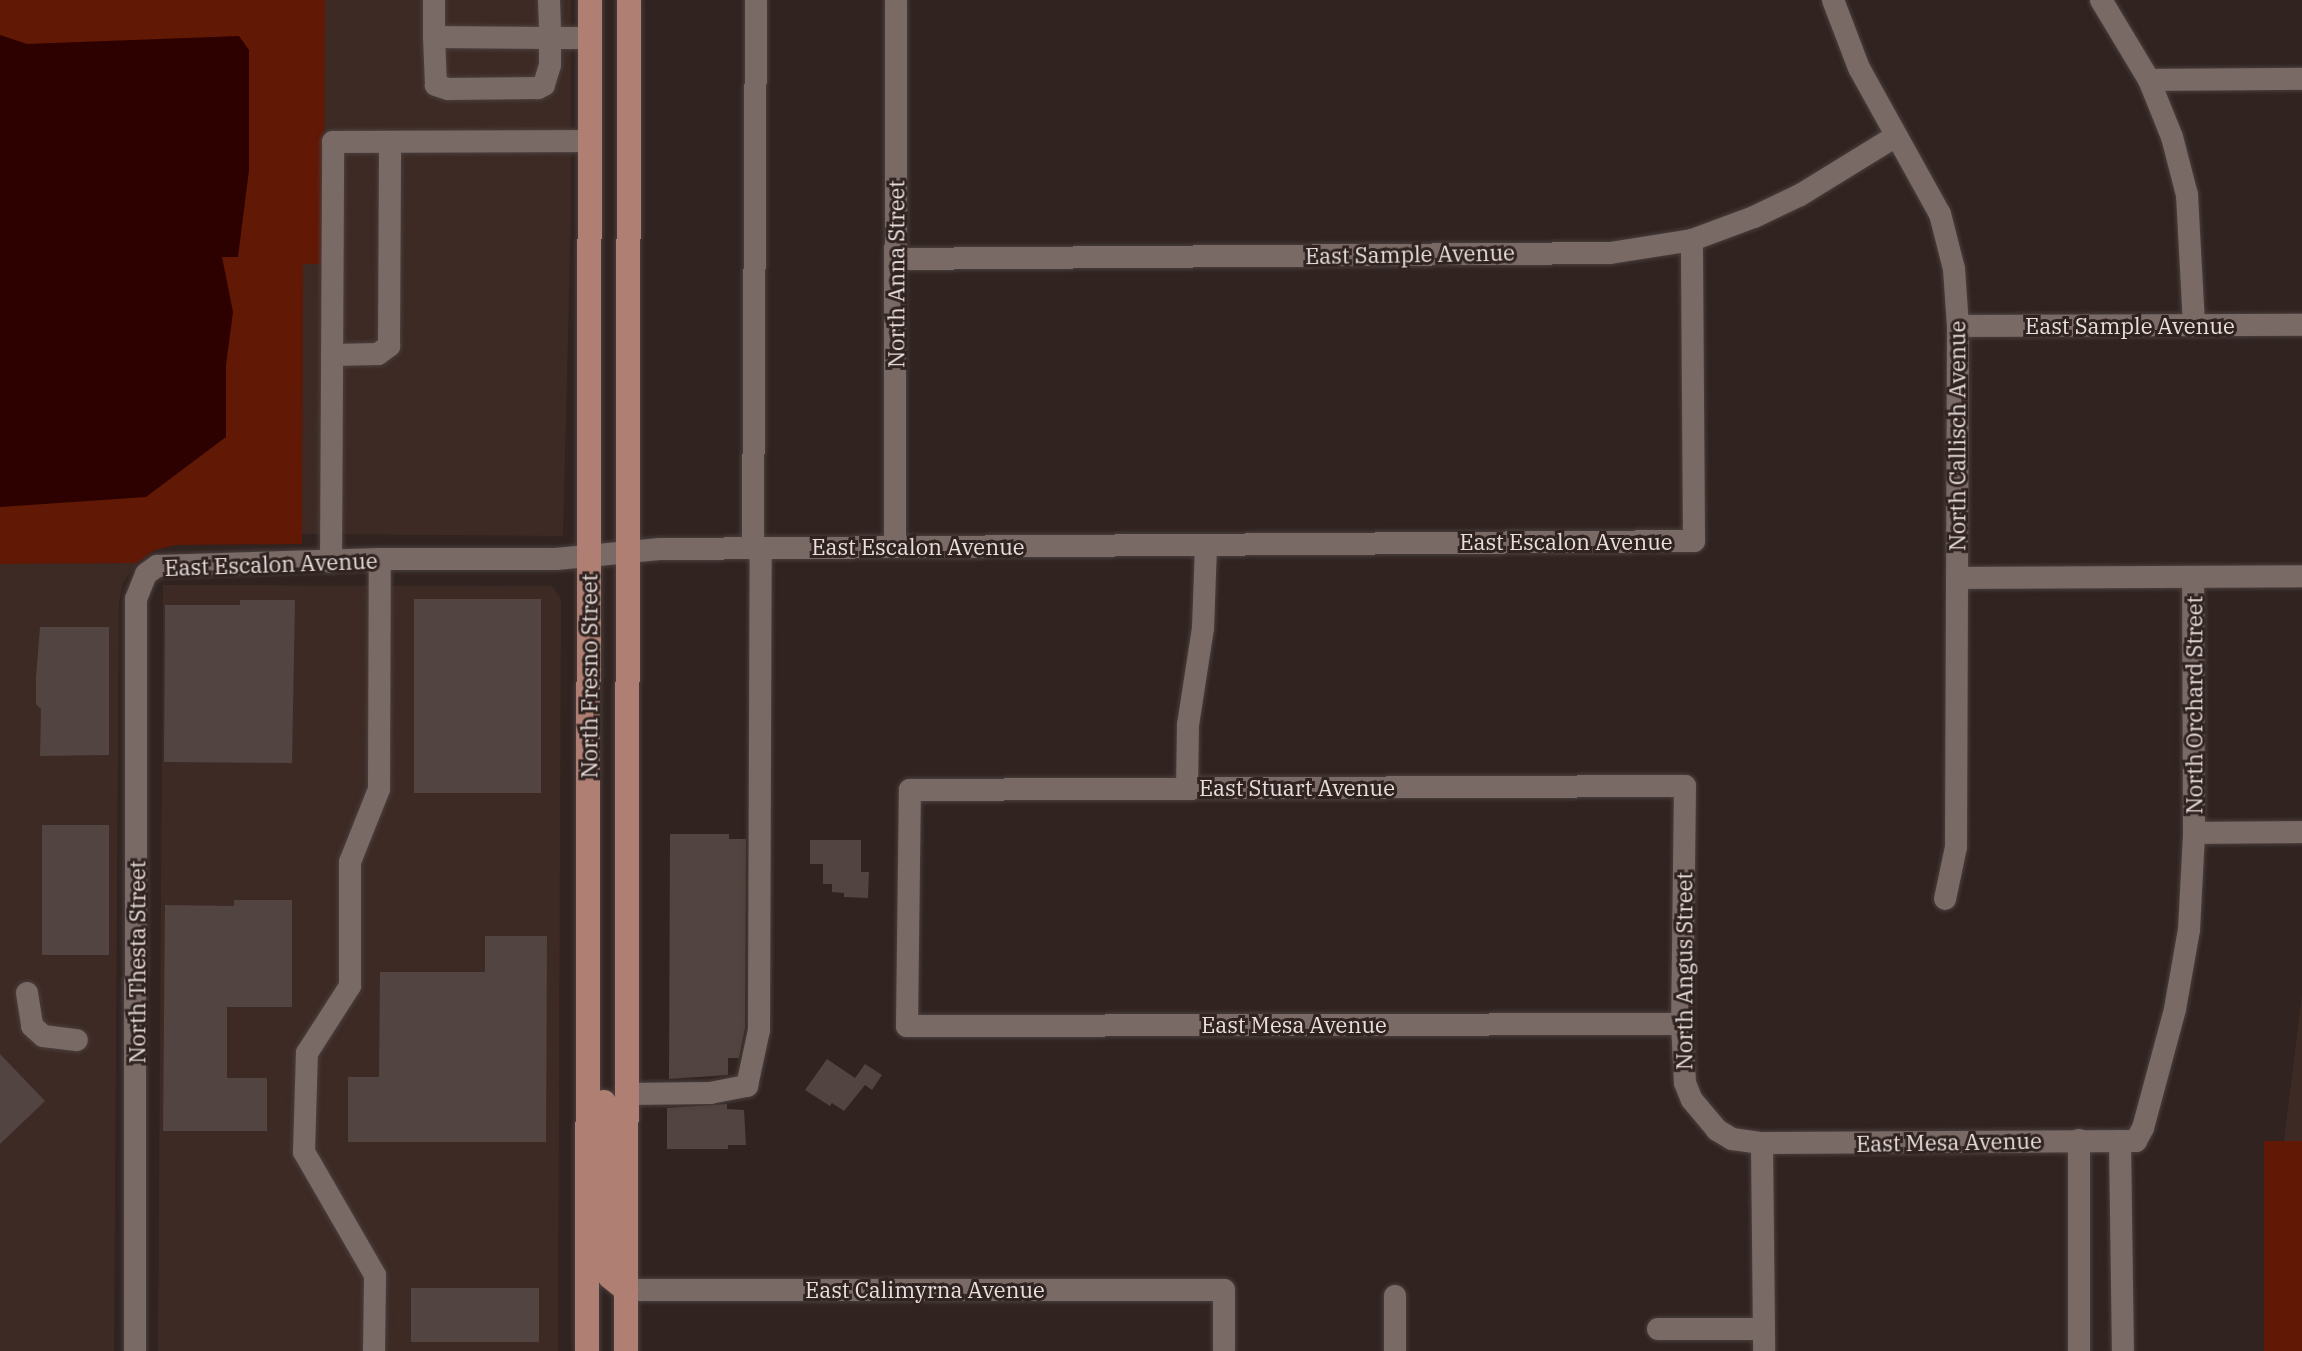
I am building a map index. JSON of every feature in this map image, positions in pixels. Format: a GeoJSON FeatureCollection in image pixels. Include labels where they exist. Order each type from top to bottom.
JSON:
{"type":"FeatureCollection","features":[{"type":"Feature","properties":{"kind":"main road","name":"North Fresno Street"},"geometry":{"type":"LineString","coordinates":[[587,1351],[590,0]]}},
{"type":"Feature","properties":{"kind":"main road","name":"North Fresno Street"},"geometry":{"type":"LineString","coordinates":[[626,1351],[629,0]]}},
{"type":"Feature","properties":{"kind":"main road"},"geometry":{"type":"LineString","coordinates":[[588,1075],[599,1082],[604,1097],[610,1277],[626,1290]]}},
{"type":"Feature","properties":{"kind":"street"},"geometry":{"type":"LineString","coordinates":[[434,0],[434,80],[441,88],[538,88],[549,73],[549,0]]}},
{"type":"Feature","properties":{"kind":"street"},"geometry":{"type":"LineString","coordinates":[[626,1094],[710,1093],[747,1086],[759,1030],[756,0]]}},
{"type":"Feature","properties":{"kind":"street","name":"North Anna Street"},"geometry":{"type":"LineString","coordinates":[[895,547],[896,0]]}},
{"type":"Feature","properties":{"kind":"street","name":"North Callisch Avenue"},"geometry":{"type":"LineString","coordinates":[[1833,0],[1859,68],[1940,214],[1954,269],[1958,326],[1956,847],[1945,899]]}},
{"type":"Feature","properties":{"kind":"street"},"geometry":{"type":"LineString","coordinates":[[2101,0],[2149,80],[2172,137],[2187,195],[2194,326]]}},
{"type":"Feature","properties":{"kind":"street"},"geometry":{"type":"LineString","coordinates":[[434,37],[590,38]]}},
{"type":"Feature","properties":{"kind":"street"},"geometry":{"type":"LineString","coordinates":[[2149,80],[2302,79]]}},
{"type":"Feature","properties":{"kind":"street","name":"East Sample Avenue"},"geometry":{"type":"LineString","coordinates":[[896,259],[1610,253],[1692,240],[1754,217],[1800,195],[1896,136]]}},
{"type":"Feature","properties":{"kind":"street"},"geometry":{"type":"LineString","coordinates":[[331,562],[333,142],[590,141]]}},
{"type":"Feature","properties":{"kind":"street"},"geometry":{"type":"LineString","coordinates":[[332,355],[378,354],[389,346],[390,142]]}},
{"type":"Feature","properties":{"kind":"street","name":"East Escalon Avenue"},"geometry":{"type":"LineString","coordinates":[[146,574],[157,566],[172,563],[589,557],[627,552],[757,549],[1694,541],[1692,240]]}},
{"type":"Feature","properties":{"kind":"street","name":"East Sample Avenue"},"geometry":{"type":"LineString","coordinates":[[1958,326],[2302,325]]}},
{"type":"Feature","properties":{"kind":"street"},"geometry":{"type":"LineString","coordinates":[[1187,789],[1188,725],[1205,604],[1206,545]]}},
{"type":"Feature","properties":{"kind":"street"},"geometry":{"type":"LineString","coordinates":[[374,1351],[375,1275],[304,1152],[307,1053],[350,986],[350,862],[379,789],[380,559]]}},
{"type":"Feature","properties":{"kind":"street","name":"North Thesta Street"},"geometry":{"type":"LineString","coordinates":[[135,1351],[136,599],[146,574]]}},
{"type":"Feature","properties":{"kind":"street"},"geometry":{"type":"LineString","coordinates":[[1957,578],[2302,576]]}},
{"type":"Feature","properties":{"kind":"street","name":"North Orchard Street"},"geometry":{"type":"LineString","coordinates":[[2128,1141],[2143,1128],[2175,1009],[2189,930],[2194,833],[2193,577]]}},
{"type":"Feature","properties":{"kind":"street","name":"East Stuart Avenue"},"geometry":{"type":"LineString","coordinates":[[907,1026],[910,790],[1685,786]]}},
{"type":"Feature","properties":{"kind":"street","name":"North Angus Street"},"geometry":{"type":"LineString","coordinates":[[1685,786],[1682,1024],[1685,1083],[1692,1100],[1717,1130],[1732,1139],[1762,1143]]}},
{"type":"Feature","properties":{"kind":"street"},"geometry":{"type":"LineString","coordinates":[[2194,833],[2302,832]]}},
{"type":"Feature","properties":{"kind":"street"},"geometry":{"type":"LineString","coordinates":[[27,993],[32,1026],[43,1036],[77,1040]]}},
{"type":"Feature","properties":{"kind":"street","name":"East Mesa Avenue"},"geometry":{"type":"LineString","coordinates":[[907,1026],[1682,1024]]}},
{"type":"Feature","properties":{"kind":"street"},"geometry":{"type":"LineString","coordinates":[[2079,1140],[2079,1351]]}},
{"type":"Feature","properties":{"kind":"street"},"geometry":{"type":"LineString","coordinates":[[2123,1351],[2128,1141]]}},
{"type":"Feature","properties":{"kind":"street","name":"East Mesa Avenue"},"geometry":{"type":"LineString","coordinates":[[1762,1143],[2128,1141]]}},
{"type":"Feature","properties":{"kind":"street"},"geometry":{"type":"LineString","coordinates":[[1658,1329],[1764,1340],[1762,1143]]}},
{"type":"Feature","properties":{"kind":"street","name":"East Calimyrna Avenue"},"geometry":{"type":"LineString","coordinates":[[626,1290],[1224,1290],[1224,1351]]}},
{"type":"Feature","properties":{"kind":"street"},"geometry":{"type":"LineString","coordinates":[[1395,1296],[1395,1351]]}},
{"type":"Feature","properties":{"kind":"shaded area"},"geometry":{"type":"Polygon","coordinates":[[[0,0],[325,0],[324,264],[303,264],[302,544],[175,545],[155,550],[137,563],[0,564],[0,0]]]}},
{"type":"Feature","properties":{"kind":"shaded area"},"geometry":{"type":"Polygon","coordinates":[[[325,0],[571,0],[571,218],[563,536],[302,534],[303,264],[324,264],[325,0]]]}},
{"type":"Feature","properties":{"kind":"shaded area"},"geometry":{"type":"Polygon","coordinates":[[[0,35],[27,44],[239,36],[249,50],[249,170],[238,257],[222,257],[233,312],[226,365],[226,437],[146,497],[0,507],[0,35]]]}},
{"type":"Feature","properties":{"kind":"shaded area"},"geometry":{"type":"Polygon","coordinates":[[[137,563],[123,583],[119,604],[114,1351],[0,1351],[0,564],[137,563]]]}},
{"type":"Feature","properties":{"kind":"shaded area"},"geometry":{"type":"Polygon","coordinates":[[[163,585],[552,586],[561,599],[558,1351],[158,1351],[163,585]]]}},
{"type":"Feature","properties":{"kind":"shaded area"},"geometry":{"type":"Polygon","coordinates":[[[2302,994],[2302,1141],[2284,1141],[2302,994]]]}},
{"type":"Feature","properties":{"kind":"shaded area"},"geometry":{"type":"Polygon","coordinates":[[[2264,1141],[2302,1141],[2302,1351],[2264,1351],[2264,1141]]]}},
{"type":"Feature","properties":{"kind":"building"},"geometry":{"type":"Polygon","coordinates":[[[414,599],[541,599],[541,793],[414,793],[414,599]]]}},
{"type":"Feature","properties":{"kind":"building"},"geometry":{"type":"Polygon","coordinates":[[[240,600],[295,600],[292,763],[164,762],[165,605],[240,605],[240,600]]]}},
{"type":"Feature","properties":{"kind":"building"},"geometry":{"type":"Polygon","coordinates":[[[40,627],[109,627],[109,755],[40,756],[41,709],[36,704],[36,677],[40,627]]]}},
{"type":"Feature","properties":{"kind":"building"},"geometry":{"type":"Polygon","coordinates":[[[42,825],[109,825],[109,955],[42,955],[42,825]]]}},
{"type":"Feature","properties":{"kind":"building"},"geometry":{"type":"Polygon","coordinates":[[[670,834],[729,834],[729,839],[746,839],[745,1028],[739,1058],[728,1058],[728,1075],[669,1079],[670,834]]]}},
{"type":"Feature","properties":{"kind":"building"},"geometry":{"type":"Polygon","coordinates":[[[810,840],[861,840],[861,872],[869,872],[868,898],[844,897],[844,893],[832,892],[832,884],[823,884],[823,864],[810,864],[810,840]]]}},
{"type":"Feature","properties":{"kind":"building"},"geometry":{"type":"Polygon","coordinates":[[[234,900],[292,900],[292,1007],[227,1007],[227,1078],[267,1078],[267,1131],[163,1131],[165,905],[234,906],[234,900]]]}},
{"type":"Feature","properties":{"kind":"building"},"geometry":{"type":"Polygon","coordinates":[[[485,936],[547,936],[546,1142],[348,1142],[348,1077],[379,1077],[380,972],[485,972],[485,936]]]}},
{"type":"Feature","properties":{"kind":"building"},"geometry":{"type":"Polygon","coordinates":[[[0,1054],[45,1101],[0,1144],[0,1054]]]}},
{"type":"Feature","properties":{"kind":"building"},"geometry":{"type":"Polygon","coordinates":[[[827,1059],[855,1078],[865,1064],[882,1075],[872,1090],[865,1085],[844,1111],[805,1090],[827,1059]]]}},
{"type":"Feature","properties":{"kind":"building"},"geometry":{"type":"Polygon","coordinates":[[[727,1104],[727,1109],[744,1110],[746,1145],[728,1145],[728,1149],[667,1149],[667,1108],[727,1104]]]}},
{"type":"Feature","properties":{"kind":"building"},"geometry":{"type":"Polygon","coordinates":[[[411,1288],[539,1288],[539,1342],[411,1342],[411,1288]]]}}]}
